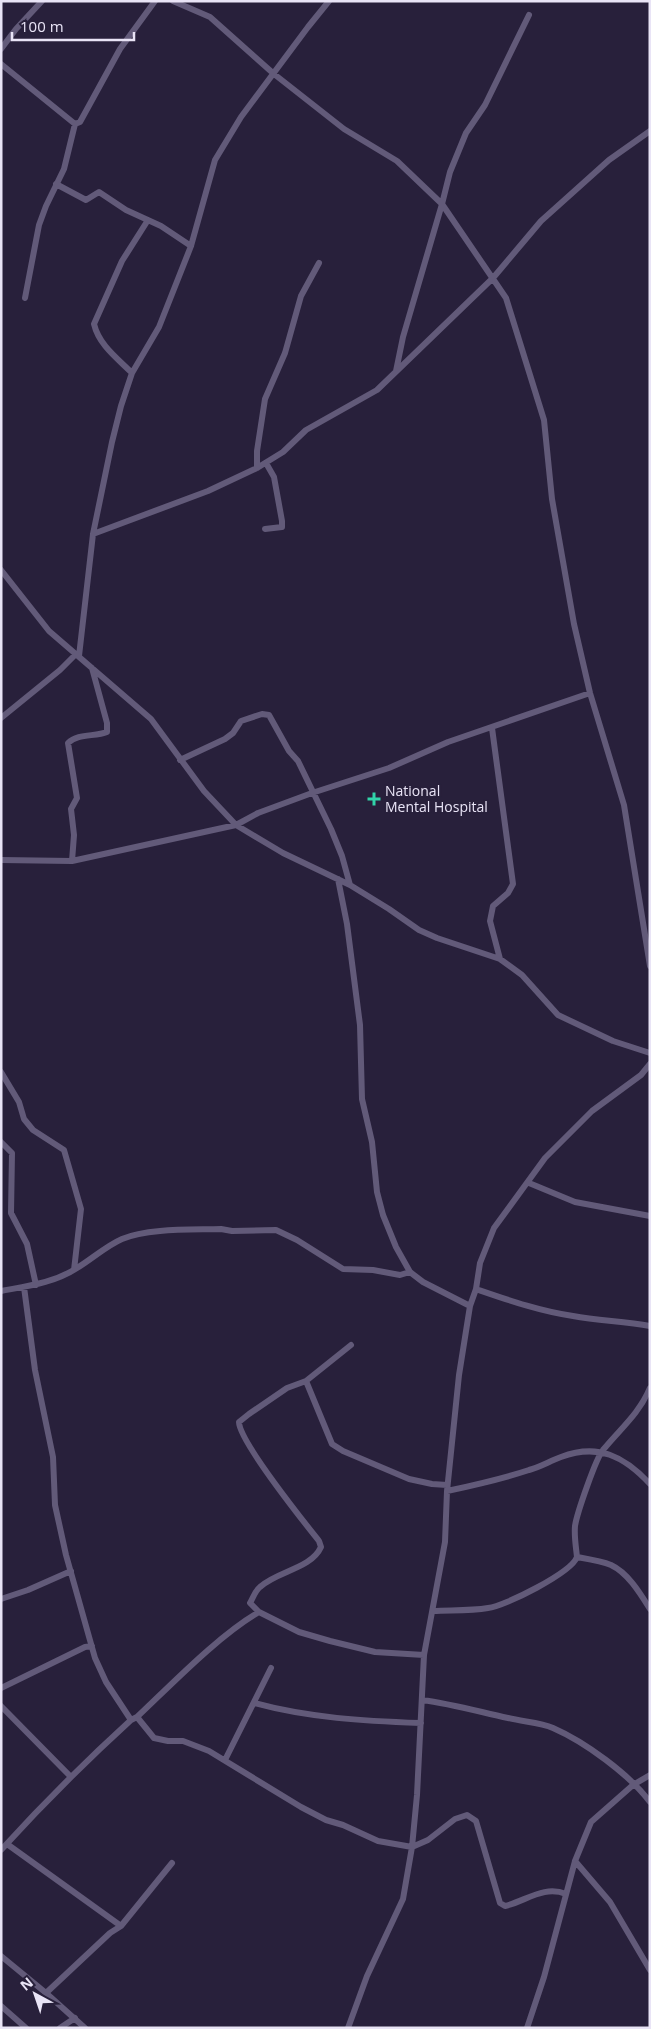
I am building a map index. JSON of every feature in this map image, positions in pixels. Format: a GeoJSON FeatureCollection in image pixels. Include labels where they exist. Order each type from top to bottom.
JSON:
{"type":"FeatureCollection","features":[{"type":"Feature","properties":{"kind":"street"},"geometry":{"type":"LineString","coordinates":[[1,50],[16,29],[42,1]]}},
{"type":"Feature","properties":{"kind":"street"},"geometry":{"type":"LineString","coordinates":[[74,124],[80,122],[120,50],[155,1]]}},
{"type":"Feature","properties":{"kind":"street"},"geometry":{"type":"LineString","coordinates":[[173,1],[210,17],[274,74],[344,129],[397,161],[442,204],[506,298],[544,420],[552,499],[574,624],[590,693],[624,805],[650,966]]}},
{"type":"Feature","properties":{"kind":"street"},"geometry":{"type":"LineString","coordinates":[[1,718],[78,655],[93,534],[112,442],[132,373],[159,327],[191,246],[215,160],[241,117],[308,26],[329,1]]}},
{"type":"Feature","properties":{"kind":"street"},"geometry":{"type":"LineString","coordinates":[[395,372],[450,172],[466,133],[485,106],[529,15]]}},
{"type":"Feature","properties":{"kind":"street"},"geometry":{"type":"LineString","coordinates":[[1,64],[74,124]]}},
{"type":"Feature","properties":{"kind":"street"},"geometry":{"type":"LineString","coordinates":[[25,298],[39,225],[64,169],[74,124]]}},
{"type":"Feature","properties":{"kind":"street"},"geometry":{"type":"LineString","coordinates":[[93,534],[208,491],[257,468],[283,452],[306,430],[377,390],[493,278],[541,221],[608,160],[650,131]]}},
{"type":"Feature","properties":{"kind":"street"},"geometry":{"type":"LineString","coordinates":[[56,184],[86,200],[99,192],[126,210],[161,226],[191,246]]}},
{"type":"Feature","properties":{"kind":"street"},"geometry":{"type":"LineString","coordinates":[[132,373],[103,345],[94,324],[122,261],[148,220]]}},
{"type":"Feature","properties":{"kind":"street"},"geometry":{"type":"LineString","coordinates":[[257,468],[257,452],[265,399],[285,353],[301,296],[319,263]]}},
{"type":"Feature","properties":{"kind":"street"},"geometry":{"type":"LineString","coordinates":[[265,529],[282,527],[274,477],[266,462]]}},
{"type":"Feature","properties":{"kind":"street"},"geometry":{"type":"LineString","coordinates":[[3,571],[49,631],[151,719],[204,791],[236,825],[283,853],[350,885],[389,908],[419,930],[500,959],[522,975],[558,1015],[613,1041],[650,1053]]}},
{"type":"Feature","properties":{"kind":"street"},"geometry":{"type":"LineString","coordinates":[[1,580],[3,571]]}},
{"type":"Feature","properties":{"kind":"street"},"geometry":{"type":"LineString","coordinates":[[72,861],[74,835],[71,809],[77,798],[68,742],[72,739],[101,735],[107,732],[107,723],[92,668]]}},
{"type":"Feature","properties":{"kind":"street"},"geometry":{"type":"LineString","coordinates":[[1,860],[72,861],[236,825],[258,813],[389,768],[448,742],[590,693]]}},
{"type":"Feature","properties":{"kind":"street"},"geometry":{"type":"LineString","coordinates":[[180,760],[233,733],[241,721],[262,714],[269,715],[288,751],[298,761],[331,829],[342,856],[350,885]]}},
{"type":"Feature","properties":{"kind":"street"},"geometry":{"type":"LineString","coordinates":[[492,728],[513,884],[508,893],[493,906],[490,921],[500,959]]}},
{"type":"Feature","properties":{"kind":"street"},"geometry":{"type":"LineString","coordinates":[[338,879],[347,924],[360,1025],[362,1099],[372,1142],[377,1192],[391,1236],[410,1272],[422,1282],[470,1306]]}},
{"type":"Feature","properties":{"kind":"street"},"geometry":{"type":"LineString","coordinates":[[348,2028],[367,1976],[403,1899],[412,1847],[417,1795],[424,1655],[445,1542],[447,1488],[454,1413],[470,1306],[476,1289],[480,1263],[494,1228],[529,1183],[545,1158],[592,1111],[641,1075],[650,1064]]}},
{"type":"Feature","properties":{"kind":"street"},"geometry":{"type":"LineString","coordinates":[[1,1072],[19,1102],[24,1119],[33,1130],[64,1150],[81,1209],[74,1270]]}},
{"type":"Feature","properties":{"kind":"street"},"geometry":{"type":"LineString","coordinates":[[1,1142],[12,1152],[12,1213],[27,1244],[36,1285]]}},
{"type":"Feature","properties":{"kind":"street"},"geometry":{"type":"LineString","coordinates":[[529,1183],[575,1202],[650,1216]]}},
{"type":"Feature","properties":{"kind":"street"},"geometry":{"type":"LineString","coordinates":[[1,1292],[36,1285],[58,1278],[74,1270],[121,1239],[132,1235],[221,1229],[232,1231],[276,1230],[297,1240],[344,1269],[373,1270],[400,1275],[410,1272]]}},
{"type":"Feature","properties":{"kind":"street"},"geometry":{"type":"LineString","coordinates":[[24,1287],[35,1370],[53,1457],[55,1505],[71,1571],[92,1646],[106,1682],[134,1718],[154,1738],[168,1741],[183,1741],[209,1751],[301,1808],[378,1841],[412,1847],[428,1840],[455,1819],[467,1815],[476,1821],[500,1903],[505,1906],[548,1891],[557,1890],[566,1894]]}},
{"type":"Feature","properties":{"kind":"street"},"geometry":{"type":"LineString","coordinates":[[476,1289],[533,1308],[574,1317],[622,1320],[650,1326]]}},
{"type":"Feature","properties":{"kind":"street"},"geometry":{"type":"LineString","coordinates":[[351,1345],[306,1381],[287,1388],[239,1422],[239,1429],[252,1451],[322,1547],[319,1553],[305,1562],[258,1588],[250,1603],[259,1612],[299,1632],[375,1652],[424,1655]]}},
{"type":"Feature","properties":{"kind":"street"},"geometry":{"type":"LineString","coordinates":[[306,1381],[332,1444],[344,1452],[409,1479],[447,1488],[492,1482],[582,1451],[602,1452],[620,1458],[639,1472],[650,1484]]}},
{"type":"Feature","properties":{"kind":"street"},"geometry":{"type":"LineString","coordinates":[[433,1611],[489,1608],[529,1592],[566,1570],[575,1561],[577,1557],[575,1527],[578,1512],[602,1452],[634,1416],[645,1400],[650,1388]]}},
{"type":"Feature","properties":{"kind":"street"},"geometry":{"type":"LineString","coordinates":[[577,1557],[610,1565],[619,1570],[643,1597],[650,1608]]}},
{"type":"Feature","properties":{"kind":"street"},"geometry":{"type":"LineString","coordinates":[[1,1599],[28,1590],[71,1571]]}},
{"type":"Feature","properties":{"kind":"street"},"geometry":{"type":"LineString","coordinates":[[1,1850],[31,1816],[134,1718],[210,1650],[248,1618],[259,1612]]}},
{"type":"Feature","properties":{"kind":"street"},"geometry":{"type":"LineString","coordinates":[[1,1688],[85,1647],[92,1646]]}},
{"type":"Feature","properties":{"kind":"street"},"geometry":{"type":"LineString","coordinates":[[225,1760],[271,1668]]}},
{"type":"Feature","properties":{"kind":"street"},"geometry":{"type":"LineString","coordinates":[[422,1700],[454,1704],[552,1728],[612,1765],[640,1790],[650,1802]]}},
{"type":"Feature","properties":{"kind":"street"},"geometry":{"type":"LineString","coordinates":[[254,1703],[320,1717],[421,1723]]}},
{"type":"Feature","properties":{"kind":"street"},"geometry":{"type":"LineString","coordinates":[[1,1706],[71,1777]]}},
{"type":"Feature","properties":{"kind":"street"},"geometry":{"type":"LineString","coordinates":[[527,2028],[544,1977],[575,1861],[591,1822],[633,1785],[650,1775]]}},
{"type":"Feature","properties":{"kind":"street"},"geometry":{"type":"LineString","coordinates":[[7,1844],[121,1926]]}},
{"type":"Feature","properties":{"kind":"street"},"geometry":{"type":"LineString","coordinates":[[575,1861],[610,1902],[650,1970]]}},
{"type":"Feature","properties":{"kind":"street"},"geometry":{"type":"LineString","coordinates":[[46,1993],[110,1933],[121,1926],[172,1862]]}},
{"type":"Feature","properties":{"kind":"street"},"geometry":{"type":"LineString","coordinates":[[1,1956],[85,2028]]}},
{"type":"Feature","properties":{"kind":"street"},"geometry":{"type":"LineString","coordinates":[[1,2006],[26,2028]]}},
{"type":"Feature","properties":{"kind":"street"},"geometry":{"type":"LineString","coordinates":[[60,2028],[75,2018]]}},
{"type":"Feature","properties":{"kind":"place","name":"National Mental Hospital"},"geometry":{"type":"Point","coordinates":[374,799]}}]}
